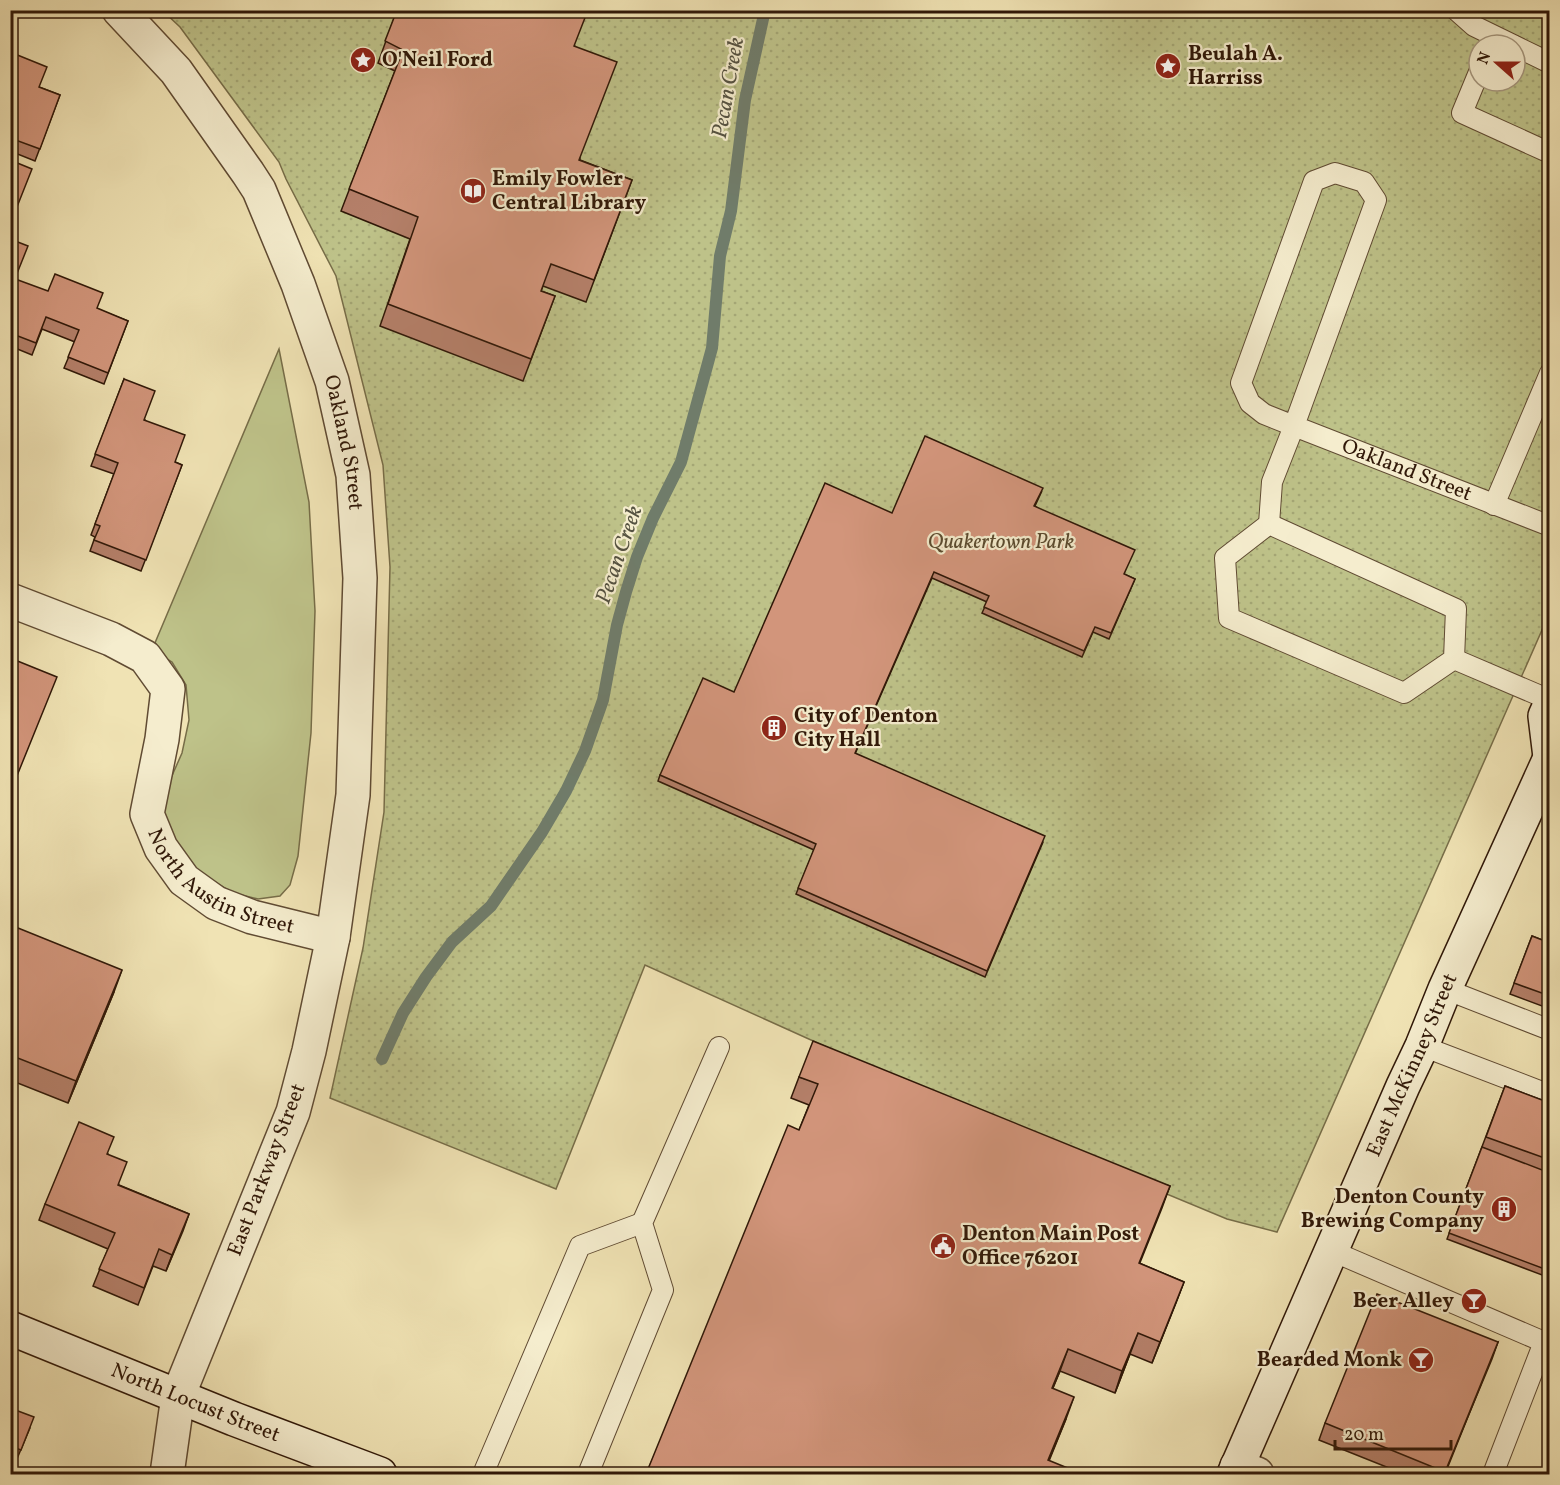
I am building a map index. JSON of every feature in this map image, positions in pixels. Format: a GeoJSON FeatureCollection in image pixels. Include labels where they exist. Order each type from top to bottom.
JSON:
{"type":"FeatureCollection","features":[{"type":"Feature","properties":{"kind":"street","name":"Oakland Street"},"geometry":{"type":"LineString","coordinates":[[119,10],[176,71],[259,190],[298,284],[332,381],[353,475],[360,578],[353,795],[333,937]]}},
{"type":"Feature","properties":{"kind":"street","name":"North Austin Street"},"geometry":{"type":"LineString","coordinates":[[10,600],[111,639],[145,657],[168,689],[162,739],[147,814],[161,848],[183,880],[216,903],[252,917],[333,937]]}},
{"type":"Feature","properties":{"kind":"street","name":"East McKinney Street"},"geometry":{"type":"LineString","coordinates":[[1243,1472],[1332,1251],[1445,988],[1546,774],[1545,716],[1550,705]]}},
{"type":"Feature","properties":{"kind":"street","name":"East Parkway Street"},"geometry":{"type":"LineString","coordinates":[[167,1474],[178,1396],[293,1112],[309,1051],[333,937]]}},
{"type":"Feature","properties":{"kind":"street","name":"North Locust Street"},"geometry":{"type":"LineString","coordinates":[[10,1328],[292,1442],[380,1474]]}},
{"type":"Feature","properties":{"kind":"lane"},"geometry":{"type":"LineString","coordinates":[[1456,10],[1483,33]]}},
{"type":"Feature","properties":{"kind":"lane"},"geometry":{"type":"LineString","coordinates":[[1527,52],[1550,63]]}},
{"type":"Feature","properties":{"kind":"lane"},"geometry":{"type":"LineString","coordinates":[[1470,93],[1462,113],[1550,153]]}},
{"type":"Feature","properties":{"kind":"lane","name":"Oakland Street"},"geometry":{"type":"LineString","coordinates":[[1294,426],[1376,200],[1364,182],[1335,173],[1314,181],[1240,383],[1250,403],[1264,414],[1294,426],[1494,505],[1550,526]]}},
{"type":"Feature","properties":{"kind":"lane"},"geometry":{"type":"LineString","coordinates":[[1494,505],[1550,373]]}},
{"type":"Feature","properties":{"kind":"lane"},"geometry":{"type":"LineString","coordinates":[[1294,426],[1272,482],[1269,524],[1225,558],[1229,618],[1404,693],[1454,659]]}},
{"type":"Feature","properties":{"kind":"lane"},"geometry":{"type":"LineString","coordinates":[[1269,524],[1456,609],[1454,659]]}},
{"type":"Feature","properties":{"kind":"lane"},"geometry":{"type":"LineString","coordinates":[[1454,659],[1550,700]]}},
{"type":"Feature","properties":{"kind":"lane"},"geometry":{"type":"LineString","coordinates":[[1445,988],[1550,1030]]}},
{"type":"Feature","properties":{"kind":"lane"},"geometry":{"type":"LineString","coordinates":[[1422,1046],[1550,1095]]}},
{"type":"Feature","properties":{"kind":"lane"},"geometry":{"type":"LineString","coordinates":[[588,1474],[663,1290],[642,1223],[719,1047]]}},
{"type":"Feature","properties":{"kind":"lane"},"geometry":{"type":"LineString","coordinates":[[483,1474],[580,1246],[642,1223]]}},
{"type":"Feature","properties":{"kind":"lane"},"geometry":{"type":"LineString","coordinates":[[1332,1251],[1544,1342],[1493,1474]]}},
{"type":"Feature","properties":{"kind":"green space","name":"Quakertown Park"},"geometry":{"type":"Polygon","coordinates":[[[163,11],[1549,11],[1549,614],[1277,1232],[1227,1219],[986,1119],[645,965],[556,1189],[330,1098],[363,948],[384,812],[390,567],[383,465],[336,276],[279,162],[180,27],[163,11]]]}},
{"type":"Feature","properties":{"kind":"green space"},"geometry":{"type":"Polygon","coordinates":[[[279,349],[309,502],[315,611],[311,733],[298,856],[290,885],[280,896],[258,899],[233,893],[205,876],[180,855],[162,810],[167,787],[182,753],[189,720],[186,685],[172,662],[152,650],[279,349]]]}},
{"type":"Feature","properties":{"kind":"building","name":"Emily Fowler Central Library"},"geometry":{"type":"Polygon","coordinates":[[[397,10],[588,10],[574,46],[617,62],[579,160],[632,180],[594,280],[551,264],[541,291],[555,296],[531,359],[388,304],[418,217],[349,189],[403,50],[385,41],[397,10]]]}},
{"type":"Feature","properties":{"kind":"building"},"geometry":{"type":"Polygon","coordinates":[[[10,52],[47,67],[39,87],[60,95],[40,149],[10,138],[10,52]]]}},
{"type":"Feature","properties":{"kind":"building"},"geometry":{"type":"Polygon","coordinates":[[[10,160],[32,169],[11,222],[10,222],[10,160]]]}},
{"type":"Feature","properties":{"kind":"building"},"geometry":{"type":"Polygon","coordinates":[[[10,239],[28,246],[10,291],[10,239]]]}},
{"type":"Feature","properties":{"kind":"building"},"geometry":{"type":"Polygon","coordinates":[[[55,274],[103,293],[97,308],[128,321],[108,373],[68,357],[79,330],[46,317],[36,343],[10,333],[10,299],[18,280],[48,291],[55,274]]]}},
{"type":"Feature","properties":{"kind":"building"},"geometry":{"type":"Polygon","coordinates":[[[124,379],[155,391],[144,420],[185,435],[175,462],[182,465],[146,560],[94,540],[100,526],[95,524],[118,463],[95,454],[124,379]]]}},
{"type":"Feature","properties":{"kind":"building","name":"City of Denton City Hall"},"geometry":{"type":"Polygon","coordinates":[[[925,436],[1043,488],[1034,506],[1135,550],[1124,574],[1135,579],[1111,633],[1095,627],[1084,651],[984,607],[989,596],[934,572],[855,753],[1045,836],[987,971],[798,888],[816,844],[660,775],[703,678],[734,692],[825,483],[892,513],[925,436]]]}},
{"type":"Feature","properties":{"kind":"building"},"geometry":{"type":"Polygon","coordinates":[[[15,660],[57,677],[10,793],[10,671],[15,660]]]}},
{"type":"Feature","properties":{"kind":"building"},"geometry":{"type":"Polygon","coordinates":[[[18,928],[122,970],[76,1081],[10,1055],[10,945],[18,928]]]}},
{"type":"Feature","properties":{"kind":"building"},"geometry":{"type":"Polygon","coordinates":[[[1532,936],[1550,943],[1550,996],[1514,983],[1532,936]]]}},
{"type":"Feature","properties":{"kind":"building","name":"Denton Main Post Office 76201"},"geometry":{"type":"Polygon","coordinates":[[[813,1041],[1170,1186],[1139,1263],[1184,1282],[1160,1342],[1138,1333],[1122,1371],[1068,1349],[1052,1388],[1074,1397],[1048,1460],[1070,1469],[1068,1474],[646,1474],[788,1125],[799,1130],[818,1084],[799,1077],[813,1041]]]}},
{"type":"Feature","properties":{"kind":"building"},"geometry":{"type":"Polygon","coordinates":[[[1505,1086],[1550,1103],[1550,1160],[1486,1137],[1505,1086]]]}},
{"type":"Feature","properties":{"kind":"building"},"geometry":{"type":"Polygon","coordinates":[[[79,1122],[114,1137],[107,1154],[127,1162],[118,1185],[189,1214],[172,1255],[159,1249],[144,1288],[99,1269],[115,1233],[45,1204],[79,1122]]]}},
{"type":"Feature","properties":{"kind":"building","name":"Denton County Brewing Company"},"geometry":{"type":"Polygon","coordinates":[[[1482,1147],[1550,1173],[1550,1271],[1449,1233],[1482,1147]]]}},
{"type":"Feature","properties":{"kind":"building"},"geometry":{"type":"Polygon","coordinates":[[[1377,1294],[1498,1342],[1445,1472],[1325,1423],[1377,1294]]]}},
{"type":"Feature","properties":{"kind":"building"},"geometry":{"type":"Polygon","coordinates":[[[10,1408],[34,1417],[21,1450],[10,1446],[10,1408]]]}},
{"type":"Feature","properties":{"kind":"waterway","name":"Pecan Creek"},"geometry":{"type":"LineString","coordinates":[[382,1059],[403,1013],[426,977],[452,942],[491,906],[542,832],[566,791],[585,751],[603,700],[617,625],[637,557],[653,518],[681,462],[712,348],[720,256],[731,211],[745,100],[765,10]]}},
{"type":"Feature","properties":{"kind":"place","name":"O'Neil Ford"},"geometry":{"type":"Point","coordinates":[363,60]}},
{"type":"Feature","properties":{"kind":"place","name":"Beulah A. Harriss"},"geometry":{"type":"Point","coordinates":[1168,66]}},
{"type":"Feature","properties":{"kind":"place","name":"Emily Fowler Central Library"},"geometry":{"type":"Point","coordinates":[473,191]}},
{"type":"Feature","properties":{"kind":"place","name":"City of Denton City Hall"},"geometry":{"type":"Point","coordinates":[774,728]}},
{"type":"Feature","properties":{"kind":"place","name":"Denton County Brewing Company"},"geometry":{"type":"Point","coordinates":[1504,1209]}},
{"type":"Feature","properties":{"kind":"place","name":"Denton Main Post Office 76201"},"geometry":{"type":"Point","coordinates":[943,1246]}},
{"type":"Feature","properties":{"kind":"place","name":"Beer Alley"},"geometry":{"type":"Point","coordinates":[1474,1301]}},
{"type":"Feature","properties":{"kind":"place","name":"Bearded Monk"},"geometry":{"type":"Point","coordinates":[1421,1360]}}]}
